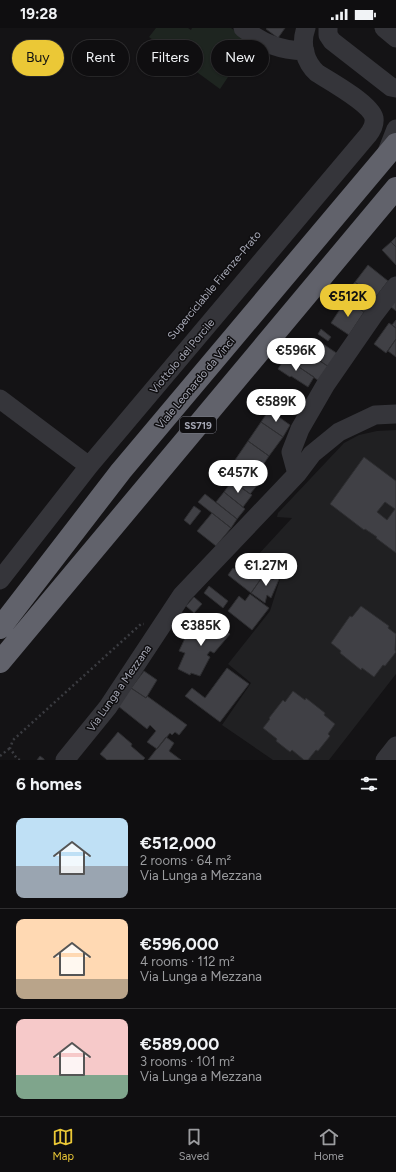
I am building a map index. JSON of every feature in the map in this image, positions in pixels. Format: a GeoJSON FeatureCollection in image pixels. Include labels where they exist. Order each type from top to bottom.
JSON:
{"type":"FeatureCollection","features":[{"type":"Feature","properties":{"kind":"highway","name":"Viale Leonardo da Vinci"},"geometry":{"type":"LineString","coordinates":[[0,628],[121,471],[390,151]]}},
{"type":"Feature","properties":{"kind":"highway","name":"SS719"},"geometry":{"type":"LineString","coordinates":[[0,662],[396,188]]}},
{"type":"Feature","properties":{"kind":"street"},"geometry":{"type":"LineString","coordinates":[[243,28],[256,38],[284,49],[305,51],[304,38],[306,28]]}},
{"type":"Feature","properties":{"kind":"street"},"geometry":{"type":"LineString","coordinates":[[328,28],[328,36],[332,41],[391,87],[396,88]]}},
{"type":"Feature","properties":{"kind":"street","name":"Viottolo del Porcile"},"geometry":{"type":"LineString","coordinates":[[0,580],[90,466],[368,135],[374,123],[374,117],[371,111],[365,104],[317,73],[309,62],[305,51]]}},
{"type":"Feature","properties":{"kind":"street"},"geometry":{"type":"LineString","coordinates":[[390,151],[396,129]]}},
{"type":"Feature","properties":{"kind":"street"},"geometry":{"type":"LineString","coordinates":[[296,474],[291,452],[300,430],[326,384],[373,316],[396,286]]}},
{"type":"Feature","properties":{"kind":"street"},"geometry":{"type":"LineString","coordinates":[[0,399],[90,466]]}},
{"type":"Feature","properties":{"kind":"street","name":"Via Lunga a Mezzana"},"geometry":{"type":"LineString","coordinates":[[65,760],[108,707],[182,595],[296,474],[312,454],[338,432],[375,415],[396,414]]}},
{"type":"Feature","properties":{"kind":"street"},"geometry":{"type":"LineString","coordinates":[[385,760],[396,746]]}},
{"type":"Feature","properties":{"kind":"path"},"geometry":{"type":"LineString","coordinates":[[0,756],[10,748],[13,740],[141,624],[166,620]]}},
{"type":"Feature","properties":{"kind":"path"},"geometry":{"type":"LineString","coordinates":[[10,748],[17,759],[20,760]]}},
{"type":"Feature","properties":{"kind":"shaded area"},"geometry":{"type":"Polygon","coordinates":[[[156,28],[188,28],[191,30],[192,28],[231,28],[242,36],[242,40],[211,40],[211,76],[229,76],[220,89],[202,76],[203,40],[153,40],[149,37],[156,28]]]}},
{"type":"Feature","properties":{"kind":"shaded area"},"geometry":{"type":"Polygon","coordinates":[[[396,430],[396,674],[329,760],[273,760],[222,725],[251,683],[228,664],[270,611],[281,576],[257,556],[292,518],[277,517],[278,513],[344,443],[359,435],[377,431],[396,430]]]}},
{"type":"Feature","properties":{"kind":"building"},"geometry":{"type":"Polygon","coordinates":[[[285,28],[278,38],[266,29],[285,28]]]}},
{"type":"Feature","properties":{"kind":"building"},"geometry":{"type":"Polygon","coordinates":[[[396,237],[396,247],[391,242],[396,237]]]}},
{"type":"Feature","properties":{"kind":"building"},"geometry":{"type":"Polygon","coordinates":[[[391,242],[396,247],[396,265],[382,250],[391,242]]]}},
{"type":"Feature","properties":{"kind":"building"},"geometry":{"type":"Polygon","coordinates":[[[368,265],[388,281],[375,298],[355,282],[368,265]]]}},
{"type":"Feature","properties":{"kind":"building"},"geometry":{"type":"Polygon","coordinates":[[[355,282],[375,298],[364,312],[341,297],[355,282]]]}},
{"type":"Feature","properties":{"kind":"building"},"geometry":{"type":"Polygon","coordinates":[[[396,299],[396,311],[390,306],[396,299]]]}},
{"type":"Feature","properties":{"kind":"building"},"geometry":{"type":"Polygon","coordinates":[[[346,300],[364,312],[349,335],[331,323],[346,300]]]}},
{"type":"Feature","properties":{"kind":"building"},"geometry":{"type":"Polygon","coordinates":[[[396,320],[396,328],[392,325],[396,320]]]}},
{"type":"Feature","properties":{"kind":"building"},"geometry":{"type":"Polygon","coordinates":[[[389,323],[396,328],[396,339],[386,353],[374,344],[389,323]]]}},
{"type":"Feature","properties":{"kind":"building"},"geometry":{"type":"Polygon","coordinates":[[[321,329],[331,337],[328,341],[318,334],[321,329]]]}},
{"type":"Feature","properties":{"kind":"building"},"geometry":{"type":"Polygon","coordinates":[[[396,339],[396,357],[388,351],[396,339]]]}},
{"type":"Feature","properties":{"kind":"building"},"geometry":{"type":"Polygon","coordinates":[[[317,340],[338,354],[329,367],[308,353],[317,340]]]}},
{"type":"Feature","properties":{"kind":"building"},"geometry":{"type":"Polygon","coordinates":[[[308,353],[329,367],[319,381],[299,367],[308,353]]]}},
{"type":"Feature","properties":{"kind":"building"},"geometry":{"type":"Polygon","coordinates":[[[288,354],[300,361],[296,366],[285,358],[288,354]]]}},
{"type":"Feature","properties":{"kind":"building"},"geometry":{"type":"Polygon","coordinates":[[[285,358],[314,377],[308,387],[278,369],[285,358]]]}},
{"type":"Feature","properties":{"kind":"building"},"geometry":{"type":"Polygon","coordinates":[[[276,389],[302,407],[297,415],[280,404],[282,401],[272,394],[276,389]]]}},
{"type":"Feature","properties":{"kind":"building"},"geometry":{"type":"Polygon","coordinates":[[[269,410],[290,425],[283,437],[261,422],[269,410]]]}},
{"type":"Feature","properties":{"kind":"building"},"geometry":{"type":"Polygon","coordinates":[[[261,422],[283,437],[269,456],[248,441],[261,422]]]}},
{"type":"Feature","properties":{"kind":"building"},"geometry":{"type":"Polygon","coordinates":[[[248,441],[269,456],[254,478],[233,463],[248,441]]]}},
{"type":"Feature","properties":{"kind":"building"},"geometry":{"type":"Polygon","coordinates":[[[364,457],[396,481],[396,553],[376,538],[377,537],[365,529],[364,530],[330,504],[364,457]],[[385,502],[377,512],[387,520],[395,509],[385,502]]]}},
{"type":"Feature","properties":{"kind":"building"},"geometry":{"type":"Polygon","coordinates":[[[241,469],[260,482],[250,494],[232,481],[241,469]]]}},
{"type":"Feature","properties":{"kind":"building"},"geometry":{"type":"Polygon","coordinates":[[[232,481],[252,495],[243,507],[224,492],[232,481]]]}},
{"type":"Feature","properties":{"kind":"building"},"geometry":{"type":"Polygon","coordinates":[[[224,492],[245,509],[237,519],[216,502],[224,492]]]}},
{"type":"Feature","properties":{"kind":"building"},"geometry":{"type":"Polygon","coordinates":[[[205,494],[237,519],[231,528],[198,502],[205,494]]]}},
{"type":"Feature","properties":{"kind":"building"},"geometry":{"type":"Polygon","coordinates":[[[194,506],[201,511],[190,525],[184,520],[194,506]]]}},
{"type":"Feature","properties":{"kind":"building"},"geometry":{"type":"Polygon","coordinates":[[[212,513],[231,528],[216,546],[197,531],[212,513]]]}},
{"type":"Feature","properties":{"kind":"building"},"geometry":{"type":"Polygon","coordinates":[[[250,554],[265,565],[261,571],[244,560],[250,554]]]}},
{"type":"Feature","properties":{"kind":"building"},"geometry":{"type":"Polygon","coordinates":[[[244,560],[265,573],[251,593],[228,575],[233,568],[236,570],[244,560]]]}},
{"type":"Feature","properties":{"kind":"building"},"geometry":{"type":"Polygon","coordinates":[[[265,573],[273,580],[276,574],[280,577],[271,598],[267,595],[265,603],[251,593],[265,573]]]}},
{"type":"Feature","properties":{"kind":"building"},"geometry":{"type":"Polygon","coordinates":[[[209,586],[228,601],[223,608],[204,593],[209,586]]]}},
{"type":"Feature","properties":{"kind":"building"},"geometry":{"type":"Polygon","coordinates":[[[250,594],[269,608],[252,630],[228,611],[239,596],[245,601],[250,594]]]}},
{"type":"Feature","properties":{"kind":"building"},"geometry":{"type":"Polygon","coordinates":[[[194,597],[202,604],[194,613],[186,606],[194,597]]]}},
{"type":"Feature","properties":{"kind":"building"},"geometry":{"type":"Polygon","coordinates":[[[361,606],[389,626],[388,628],[396,634],[396,652],[374,677],[362,668],[361,670],[340,653],[341,651],[331,643],[350,616],[352,617],[361,606]]]}},
{"type":"Feature","properties":{"kind":"building"},"geometry":{"type":"Polygon","coordinates":[[[208,618],[230,634],[214,653],[210,651],[207,655],[210,657],[200,676],[191,673],[190,675],[178,669],[185,653],[179,651],[187,634],[196,639],[199,634],[197,632],[208,618]]]}},
{"type":"Feature","properties":{"kind":"building"},"geometry":{"type":"Polygon","coordinates":[[[227,668],[249,684],[220,722],[185,696],[192,688],[205,698],[227,668]]]}},
{"type":"Feature","properties":{"kind":"building"},"geometry":{"type":"Polygon","coordinates":[[[144,671],[157,680],[146,698],[131,688],[144,671]]]}},
{"type":"Feature","properties":{"kind":"building"},"geometry":{"type":"Polygon","coordinates":[[[131,688],[146,698],[147,696],[187,725],[179,735],[175,732],[172,735],[170,733],[157,749],[147,742],[156,731],[150,725],[147,729],[118,706],[131,688]]]}},
{"type":"Feature","properties":{"kind":"building"},"geometry":{"type":"Polygon","coordinates":[[[293,691],[305,700],[306,698],[325,713],[324,715],[335,724],[328,734],[330,736],[318,751],[316,750],[308,760],[304,760],[292,750],[290,752],[263,728],[283,700],[285,702],[293,691]]]}},
{"type":"Feature","properties":{"kind":"building"},"geometry":{"type":"Polygon","coordinates":[[[118,732],[145,758],[143,760],[107,760],[100,754],[118,732]]]}},
{"type":"Feature","properties":{"kind":"building"},"geometry":{"type":"Polygon","coordinates":[[[166,737],[174,743],[169,751],[181,760],[148,760],[166,737]]]}},
{"type":"Feature","properties":{"kind":"building"},"geometry":{"type":"Polygon","coordinates":[[[40,756],[44,759],[44,760],[37,760],[40,756]]]}}]}
